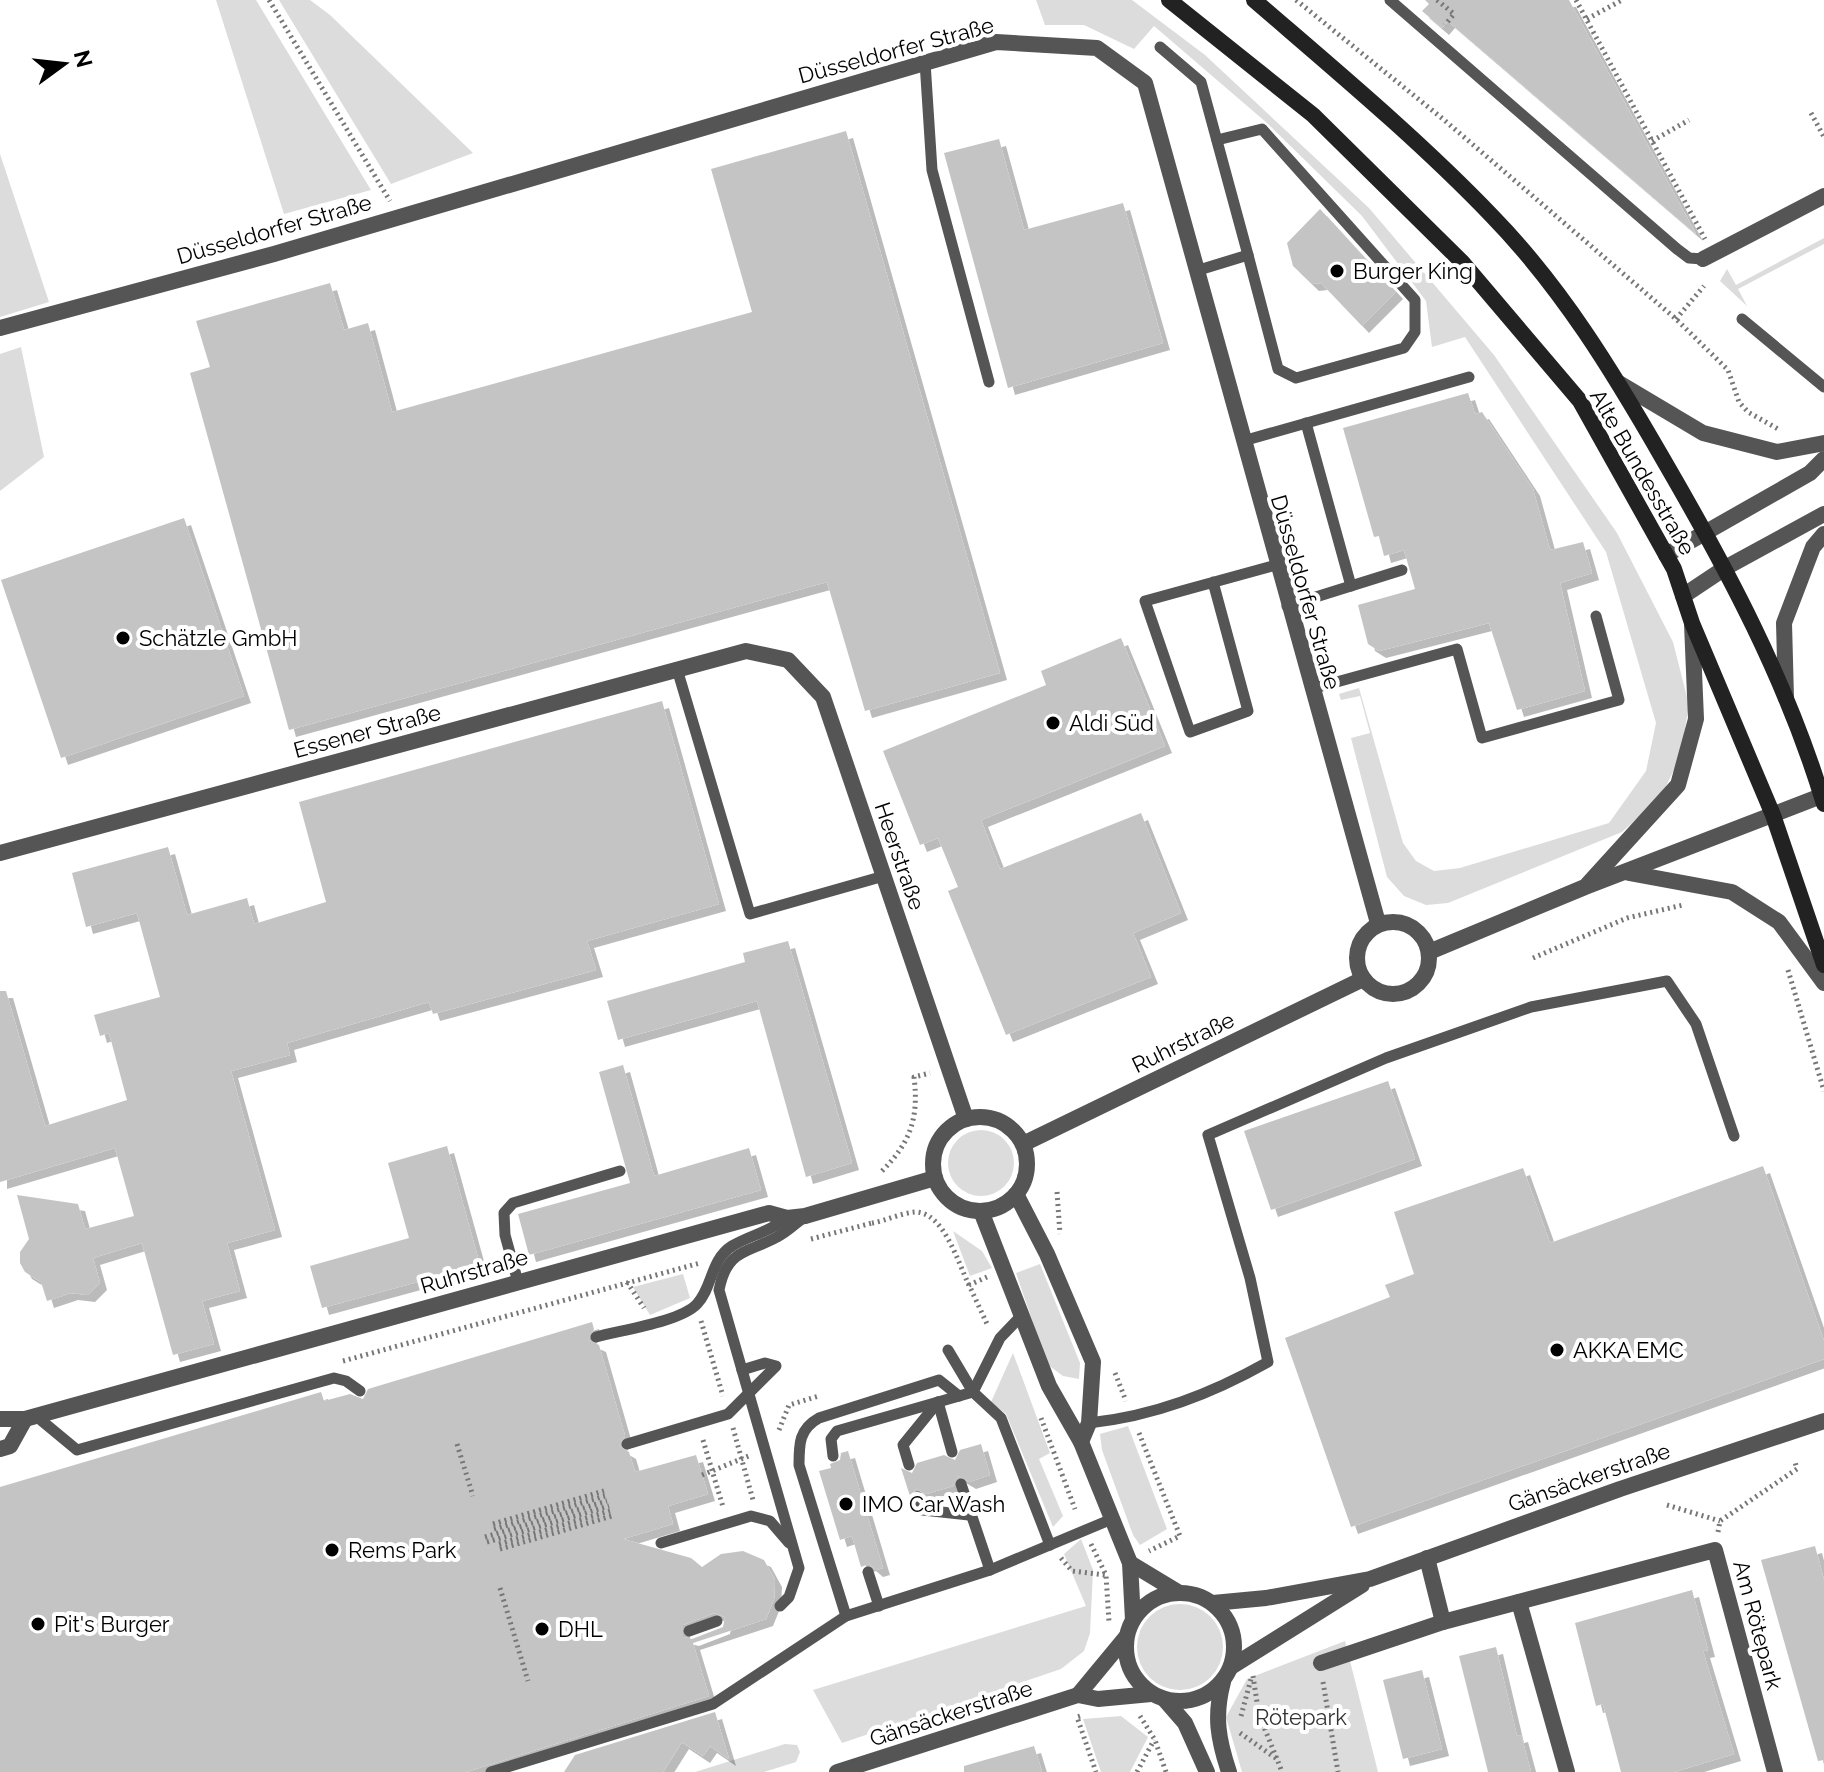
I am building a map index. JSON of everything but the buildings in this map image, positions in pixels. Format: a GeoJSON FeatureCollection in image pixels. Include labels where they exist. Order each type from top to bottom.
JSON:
{"type":"FeatureCollection","features":[{"type":"Feature","properties":{"kind":"main road","name":"Alte Bundesstraße"},"geometry":{"type":"LineString","coordinates":[[1169,0],[1313,115],[1462,262],[1580,401],[1666,555],[1773,815],[1824,965]]}},
{"type":"Feature","properties":{"kind":"main road","name":"Alte Bundesstraße"},"geometry":{"type":"LineString","coordinates":[[1254,0],[1382,110],[1493,217],[1567,303],[1619,383],[1752,620],[1823,800]]}},
{"type":"Feature","properties":{"kind":"street","name":"Düsseldorfer Straße"},"geometry":{"type":"LineString","coordinates":[[0,328],[399,216],[996,42],[1097,48],[1145,83],[1199,270],[1287,606],[1378,923]]}},
{"type":"Feature","properties":{"kind":"street"},"geometry":{"type":"LineString","coordinates":[[1708,257],[1824,196]]}},
{"type":"Feature","properties":{"kind":"street"},"geometry":{"type":"LineString","coordinates":[[1619,383],[1703,433],[1777,452],[1824,443]]}},
{"type":"Feature","properties":{"kind":"street"},"geometry":{"type":"LineString","coordinates":[[1666,555],[1810,473],[1824,459]]}},
{"type":"Feature","properties":{"kind":"street"},"geometry":{"type":"LineString","coordinates":[[1683,596],[1725,568],[1824,514]]}},
{"type":"Feature","properties":{"kind":"street"},"geometry":{"type":"LineString","coordinates":[[1786,700],[1784,623],[1813,547],[1824,534]]}},
{"type":"Feature","properties":{"kind":"street"},"geometry":{"type":"LineString","coordinates":[[1585,887],[1678,785],[1696,719],[1692,623]]}},
{"type":"Feature","properties":{"kind":"street","name":"Essener Straße"},"geometry":{"type":"LineString","coordinates":[[0,853],[746,651]]}},
{"type":"Feature","properties":{"kind":"street","name":"Heerstraße"},"geometry":{"type":"LineString","coordinates":[[746,651],[788,660],[823,697],[966,1119]]}},
{"type":"Feature","properties":{"kind":"street"},"geometry":{"type":"LineString","coordinates":[[1429,952],[1585,887],[1773,815],[1823,800]]}},
{"type":"Feature","properties":{"kind":"street"},"geometry":{"type":"LineString","coordinates":[[1627,873],[1732,892],[1779,922],[1824,983]]}},
{"type":"Feature","properties":{"kind":"street"},"geometry":{"type":"LineString","coordinates":[[1401,922],[1417,931],[1429,952],[1428,969],[1418,985],[1402,994],[1384,994],[1363,979],[1356,953],[1367,932],[1378,923],[1401,922]]}},
{"type":"Feature","properties":{"kind":"street","name":"Ruhrstraße"},"geometry":{"type":"LineString","coordinates":[[1023,1144],[1363,979]]}},
{"type":"Feature","properties":{"kind":"street"},"geometry":{"type":"LineString","coordinates":[[993,1118],[1005,1124],[1023,1144],[1027,1170],[1016,1194],[995,1209],[981,1211],[953,1202],[935,1178],[936,1149],[953,1126],[966,1119],[993,1118]]}},
{"type":"Feature","properties":{"kind":"street","name":"Ruhrstraße"},"geometry":{"type":"LineString","coordinates":[[0,1419],[31,1418],[769,1213],[787,1218],[805,1216],[935,1178]]}},
{"type":"Feature","properties":{"kind":"street"},"geometry":{"type":"LineString","coordinates":[[1016,1194],[1047,1254],[1093,1362],[1089,1423],[1081,1442]]}},
{"type":"Feature","properties":{"kind":"street"},"geometry":{"type":"LineString","coordinates":[[981,1211],[1049,1386],[1081,1442],[1130,1563],[1133,1620]]}},
{"type":"Feature","properties":{"kind":"street"},"geometry":{"type":"LineString","coordinates":[[0,1449],[10,1446],[31,1418]]}},
{"type":"Feature","properties":{"kind":"street","name":"Gänsäckerstraße"},"geometry":{"type":"LineString","coordinates":[[1213,1603],[1266,1598],[1370,1579],[1824,1421]]}},
{"type":"Feature","properties":{"kind":"street","name":"Am Rötepark"},"geometry":{"type":"LineString","coordinates":[[1321,1663],[1443,1622],[1715,1550],[1770,1771]]}},
{"type":"Feature","properties":{"kind":"street"},"geometry":{"type":"LineString","coordinates":[[1427,1558],[1443,1622]]}},
{"type":"Feature","properties":{"kind":"street"},"geometry":{"type":"LineString","coordinates":[[1130,1563],[1178,1592],[1196,1595],[1213,1603],[1232,1629],[1235,1650],[1215,1711],[1218,1737],[1229,1772]]}},
{"type":"Feature","properties":{"kind":"street","name":"Gänsäckerstraße"},"geometry":{"type":"LineString","coordinates":[[1227,1675],[1370,1579]]}},
{"type":"Feature","properties":{"kind":"street"},"geometry":{"type":"LineString","coordinates":[[1078,1695],[1126,1637],[1133,1620],[1150,1602],[1178,1592]]}},
{"type":"Feature","properties":{"kind":"street"},"geometry":{"type":"LineString","coordinates":[[1519,1602],[1567,1772]]}},
{"type":"Feature","properties":{"kind":"street"},"geometry":{"type":"LineString","coordinates":[[1126,1637],[1126,1655],[1131,1672],[1185,1723],[1207,1772]]}},
{"type":"Feature","properties":{"kind":"street"},"geometry":{"type":"LineString","coordinates":[[1158,1697],[1194,1700],[1227,1675]]}},
{"type":"Feature","properties":{"kind":"street","name":"Gänsäckerstraße"},"geometry":{"type":"LineString","coordinates":[[837,1772],[1078,1695],[1098,1699],[1158,1697]]}},
{"type":"Feature","properties":{"kind":"lane"},"geometry":{"type":"LineString","coordinates":[[1390,0],[1689,258],[1708,257]]}},
{"type":"Feature","properties":{"kind":"lane"},"geometry":{"type":"LineString","coordinates":[[1160,47],[1201,82],[1278,369],[1296,378],[1404,348],[1415,332],[1415,300],[1262,129],[1217,140]]}},
{"type":"Feature","properties":{"kind":"lane"},"geometry":{"type":"LineString","coordinates":[[925,62],[932,170],[989,382]]}},
{"type":"Feature","properties":{"kind":"lane"},"geometry":{"type":"LineString","coordinates":[[1199,270],[1248,255]]}},
{"type":"Feature","properties":{"kind":"lane"},"geometry":{"type":"LineString","coordinates":[[1742,319],[1824,387]]}},
{"type":"Feature","properties":{"kind":"lane"},"geometry":{"type":"LineString","coordinates":[[1243,441],[1469,377]]}},
{"type":"Feature","properties":{"kind":"lane"},"geometry":{"type":"LineString","coordinates":[[1306,423],[1351,586]]}},
{"type":"Feature","properties":{"kind":"lane"},"geometry":{"type":"LineString","coordinates":[[1213,582],[1248,711],[1190,732],[1145,601],[1213,582],[1276,565]]}},
{"type":"Feature","properties":{"kind":"lane"},"geometry":{"type":"LineString","coordinates":[[1287,606],[1402,570]]}},
{"type":"Feature","properties":{"kind":"lane"},"geometry":{"type":"LineString","coordinates":[[1311,689],[1457,649],[1482,738],[1619,700],[1596,616]]}},
{"type":"Feature","properties":{"kind":"lane"},"geometry":{"type":"LineString","coordinates":[[677,669],[750,914],[884,876]]}},
{"type":"Feature","properties":{"kind":"lane"},"geometry":{"type":"LineString","coordinates":[[1089,1423],[1133,1418],[1218,1390],[1268,1362],[1250,1278],[1208,1135],[1386,1058],[1531,1007],[1667,981],[1696,1024],[1734,1136]]}},
{"type":"Feature","properties":{"kind":"lane"},"geometry":{"type":"LineString","coordinates":[[518,1282],[504,1224],[504,1213],[513,1203],[620,1171]]}},
{"type":"Feature","properties":{"kind":"lane"},"geometry":{"type":"LineString","coordinates":[[780,1606],[789,1597],[799,1568],[719,1290],[723,1269],[738,1253],[779,1237],[805,1216]]}},
{"type":"Feature","properties":{"kind":"lane"},"geometry":{"type":"LineString","coordinates":[[596,1337],[677,1316],[697,1305],[719,1260],[730,1247],[773,1230],[787,1218]]}},
{"type":"Feature","properties":{"kind":"lane"},"geometry":{"type":"LineString","coordinates":[[833,1456],[831,1439],[837,1431],[973,1392],[1000,1338],[1023,1314]]}},
{"type":"Feature","properties":{"kind":"lane"},"geometry":{"type":"LineString","coordinates":[[948,1350],[973,1392],[1001,1418],[1050,1545]]}},
{"type":"Feature","properties":{"kind":"lane"},"geometry":{"type":"LineString","coordinates":[[627,1444],[728,1414],[776,1366],[765,1363],[742,1370]]}},
{"type":"Feature","properties":{"kind":"lane"},"geometry":{"type":"LineString","coordinates":[[31,1418],[77,1450],[334,1378],[346,1381],[360,1391]]}},
{"type":"Feature","properties":{"kind":"lane"},"geometry":{"type":"LineString","coordinates":[[846,1616],[799,1465],[799,1441],[807,1425],[819,1418],[939,1380],[959,1396]]}},
{"type":"Feature","properties":{"kind":"lane"},"geometry":{"type":"LineString","coordinates":[[938,1402],[952,1452]]}},
{"type":"Feature","properties":{"kind":"lane"},"geometry":{"type":"LineString","coordinates":[[909,1465],[903,1445],[938,1402]]}},
{"type":"Feature","properties":{"kind":"lane"},"geometry":{"type":"LineString","coordinates":[[961,1484],[990,1570]]}},
{"type":"Feature","properties":{"kind":"lane"},"geometry":{"type":"LineString","coordinates":[[918,1497],[923,1510],[969,1515]]}},
{"type":"Feature","properties":{"kind":"lane"},"geometry":{"type":"LineString","coordinates":[[661,1543],[751,1516],[770,1521],[793,1546]]}},
{"type":"Feature","properties":{"kind":"lane"},"geometry":{"type":"LineString","coordinates":[[491,1772],[713,1704],[846,1616],[990,1570],[1112,1519]]}},
{"type":"Feature","properties":{"kind":"lane"},"geometry":{"type":"LineString","coordinates":[[868,1572],[879,1606]]}},
{"type":"Feature","properties":{"kind":"lane"},"geometry":{"type":"LineString","coordinates":[[689,1631],[717,1621]]}},
{"type":"Feature","properties":{"kind":"path"},"geometry":{"type":"LineString","coordinates":[[269,0],[399,216]]}},
{"type":"Feature","properties":{"kind":"path"},"geometry":{"type":"LineString","coordinates":[[1296,0],[1443,119],[1676,319],[1728,370],[1739,402],[1748,412],[1762,422],[1788,430]]}},
{"type":"Feature","properties":{"kind":"path"},"geometry":{"type":"LineString","coordinates":[[1576,0],[1652,141],[1708,257]]}},
{"type":"Feature","properties":{"kind":"path"},"geometry":{"type":"LineString","coordinates":[[1587,19],[1622,0]]}},
{"type":"Feature","properties":{"kind":"path"},"geometry":{"type":"LineString","coordinates":[[1432,20],[1442,28],[1454,14],[1433,1]]}},
{"type":"Feature","properties":{"kind":"path"},"geometry":{"type":"LineString","coordinates":[[1811,113],[1824,137]]}},
{"type":"Feature","properties":{"kind":"path"},"geometry":{"type":"LineString","coordinates":[[1652,141],[1689,120]]}},
{"type":"Feature","properties":{"kind":"path"},"geometry":{"type":"LineString","coordinates":[[1676,319],[1704,286]]}},
{"type":"Feature","properties":{"kind":"path"},"geometry":{"type":"LineString","coordinates":[[1533,958],[1627,918],[1685,904]]}},
{"type":"Feature","properties":{"kind":"path"},"geometry":{"type":"LineString","coordinates":[[1783,955],[1824,1091]]}},
{"type":"Feature","properties":{"kind":"path"},"geometry":{"type":"LineString","coordinates":[[873,1175],[894,1159],[914,1125],[917,1105],[914,1077],[939,1071]]}},
{"type":"Feature","properties":{"kind":"path"},"geometry":{"type":"LineString","coordinates":[[870,1211],[872,1223]]}},
{"type":"Feature","properties":{"kind":"path"},"geometry":{"type":"LineString","coordinates":[[796,1242],[916,1212],[940,1226],[969,1285]]}},
{"type":"Feature","properties":{"kind":"path"},"geometry":{"type":"LineString","coordinates":[[339,1362],[627,1282],[719,1260]]}},
{"type":"Feature","properties":{"kind":"path"},"geometry":{"type":"LineString","coordinates":[[627,1282],[652,1322]]}},
{"type":"Feature","properties":{"kind":"path"},"geometry":{"type":"LineString","coordinates":[[1040,1414],[1075,1509]]}},
{"type":"Feature","properties":{"kind":"path"},"geometry":{"type":"LineString","coordinates":[[699,1424],[728,1523]]}},
{"type":"Feature","properties":{"kind":"path"},"geometry":{"type":"LineString","coordinates":[[457,1444],[473,1496]]}},
{"type":"Feature","properties":{"kind":"path"},"geometry":{"type":"LineString","coordinates":[[1715,1550],[1720,1521],[1797,1469],[1795,1462]]}},
{"type":"Feature","properties":{"kind":"path"},"geometry":{"type":"LineString","coordinates":[[494,1526],[608,1503]]}},
{"type":"Feature","properties":{"kind":"path"},"geometry":{"type":"LineString","coordinates":[[486,1539],[608,1503]]}},
{"type":"Feature","properties":{"kind":"path"},"geometry":{"type":"LineString","coordinates":[[500,1546],[608,1503]]}},
{"type":"Feature","properties":{"kind":"path"},"geometry":{"type":"LineString","coordinates":[[1667,1505],[1720,1521]]}},
{"type":"Feature","properties":{"kind":"path"},"geometry":{"type":"LineString","coordinates":[[1087,1536],[1106,1575],[1110,1621],[1107,1634]]}},
{"type":"Feature","properties":{"kind":"path"},"geometry":{"type":"LineString","coordinates":[[1148,1551],[1180,1536]]}},
{"type":"Feature","properties":{"kind":"path"},"geometry":{"type":"LineString","coordinates":[[1050,1545],[1072,1571],[1106,1575]]}},
{"type":"Feature","properties":{"kind":"path"},"geometry":{"type":"LineString","coordinates":[[500,1588],[528,1681]]}},
{"type":"Feature","properties":{"kind":"path"},"geometry":{"type":"LineString","coordinates":[[1321,1663],[1338,1772]]}},
{"type":"Feature","properties":{"kind":"path"},"geometry":{"type":"LineString","coordinates":[[1277,1759],[1233,1731],[1252,1674],[1259,1715],[1277,1759],[1282,1772]]}},
{"type":"Feature","properties":{"kind":"path"},"geometry":{"type":"LineString","coordinates":[[1133,1713],[1142,1717],[1155,1740],[1166,1772]]}},
{"type":"Feature","properties":{"kind":"path"},"geometry":{"type":"LineString","coordinates":[[1090,1714],[1077,1717],[1096,1772]]}},
{"type":"Feature","properties":{"kind":"path"},"geometry":{"type":"LineString","coordinates":[[1137,1772],[1155,1740]]}},
{"type":"Feature","properties":{"kind":"path"},"geometry":{"type":"LineString","coordinates":[[1161,1756],[1169,1753]]}},
{"type":"Feature","properties":{"kind":"green space"},"geometry":{"type":"Polygon","coordinates":[[[216,0],[256,0],[371,190],[284,214],[216,0]]]}},
{"type":"Feature","properties":{"kind":"green space"},"geometry":{"type":"Polygon","coordinates":[[[279,0],[310,0],[330,15],[473,153],[391,184],[279,0]]]}},
{"type":"Feature","properties":{"kind":"green space"},"geometry":{"type":"Polygon","coordinates":[[[1036,0],[1132,0],[1205,55],[1369,208],[1494,355],[1617,533],[1673,642],[1689,705],[1680,757],[1661,797],[1622,832],[1448,903],[1426,905],[1404,896],[1387,877],[1351,738],[1370,733],[1360,696],[1341,700],[1339,694],[1359,688],[1403,843],[1416,861],[1434,871],[1460,868],[1609,823],[1646,771],[1656,723],[1606,552],[1465,337],[1432,347],[1426,301],[1362,216],[1267,123],[1154,26],[1134,49],[1084,25],[1045,25],[1036,0]]]}},
{"type":"Feature","properties":{"kind":"green space"},"geometry":{"type":"Polygon","coordinates":[[[0,154],[49,302],[0,317],[0,154]]]}},
{"type":"Feature","properties":{"kind":"green space"},"geometry":{"type":"Polygon","coordinates":[[[1824,238],[1824,244],[1738,289],[1747,306],[1720,281],[1727,269],[1736,285],[1824,238]]]}},
{"type":"Feature","properties":{"kind":"green space"},"geometry":{"type":"Polygon","coordinates":[[[21,347],[44,457],[0,491],[0,354],[21,347]]]}},
{"type":"Feature","properties":{"kind":"green space"},"geometry":{"type":"Polygon","coordinates":[[[981,1130],[994,1133],[1004,1140],[1011,1150],[1014,1163],[1011,1176],[1004,1186],[994,1193],[981,1196],[968,1193],[958,1186],[951,1176],[948,1163],[951,1150],[958,1140],[968,1133],[981,1130]]]}},
{"type":"Feature","properties":{"kind":"green space"},"geometry":{"type":"Polygon","coordinates":[[[953,1231],[982,1251],[992,1268],[970,1276],[953,1231]]]}},
{"type":"Feature","properties":{"kind":"green space"},"geometry":{"type":"Polygon","coordinates":[[[1040,1264],[1080,1363],[1079,1379],[1063,1376],[1047,1364],[1016,1273],[1040,1264]]]}},
{"type":"Feature","properties":{"kind":"green space"},"geometry":{"type":"Polygon","coordinates":[[[683,1274],[690,1298],[650,1315],[633,1287],[683,1274]]]}},
{"type":"Feature","properties":{"kind":"green space"},"geometry":{"type":"Polygon","coordinates":[[[1013,1353],[1050,1453],[1039,1459],[1063,1516],[1053,1527],[1006,1414],[991,1402],[1013,1353]]]}},
{"type":"Feature","properties":{"kind":"green space"},"geometry":{"type":"Polygon","coordinates":[[[1128,1426],[1167,1529],[1140,1545],[1133,1535],[1102,1450],[1100,1434],[1128,1426]]]}},
{"type":"Feature","properties":{"kind":"green space"},"geometry":{"type":"Polygon","coordinates":[[[1081,1539],[1093,1570],[1090,1633],[1084,1651],[1061,1669],[842,1743],[813,1690],[1086,1606],[1064,1554],[1081,1539]]]}},
{"type":"Feature","properties":{"kind":"green space"},"geometry":{"type":"Polygon","coordinates":[[[1180,1604],[1196,1608],[1210,1617],[1219,1631],[1223,1647],[1219,1663],[1210,1677],[1196,1686],[1180,1690],[1164,1686],[1150,1677],[1141,1663],[1137,1647],[1141,1631],[1150,1617],[1164,1608],[1180,1604]]]}},
{"type":"Feature","properties":{"kind":"green space","name":"Rötepark"},"geometry":{"type":"Polygon","coordinates":[[[1345,1641],[1378,1772],[1242,1772],[1226,1717],[1247,1679],[1345,1641]]]}},
{"type":"Feature","properties":{"kind":"green space"},"geometry":{"type":"Polygon","coordinates":[[[1121,1716],[1148,1737],[1130,1772],[1101,1772],[1083,1719],[1121,1716]]]}},
{"type":"Feature","properties":{"kind":"green space"},"geometry":{"type":"Polygon","coordinates":[[[785,1744],[797,1745],[800,1752],[796,1762],[764,1772],[695,1772],[785,1744]]]}},
{"type":"Feature","properties":{"kind":"place","name":"Burger King"},"geometry":{"type":"Point","coordinates":[1337,271]}},
{"type":"Feature","properties":{"kind":"place","name":"Schätzle GmbH"},"geometry":{"type":"Point","coordinates":[123,638]}},
{"type":"Feature","properties":{"kind":"place","name":"Aldi Süd"},"geometry":{"type":"Point","coordinates":[1053,723]}},
{"type":"Feature","properties":{"kind":"place","name":"AKKA EMC"},"geometry":{"type":"Point","coordinates":[1557,1350]}},
{"type":"Feature","properties":{"kind":"place","name":"IMO Car Wash"},"geometry":{"type":"Point","coordinates":[846,1504]}},
{"type":"Feature","properties":{"kind":"place","name":"Rems Park"},"geometry":{"type":"Point","coordinates":[332,1550]}},
{"type":"Feature","properties":{"kind":"place","name":"Pit's Burger"},"geometry":{"type":"Point","coordinates":[38,1624]}},
{"type":"Feature","properties":{"kind":"place","name":"DHL"},"geometry":{"type":"Point","coordinates":[542,1629]}}]}
